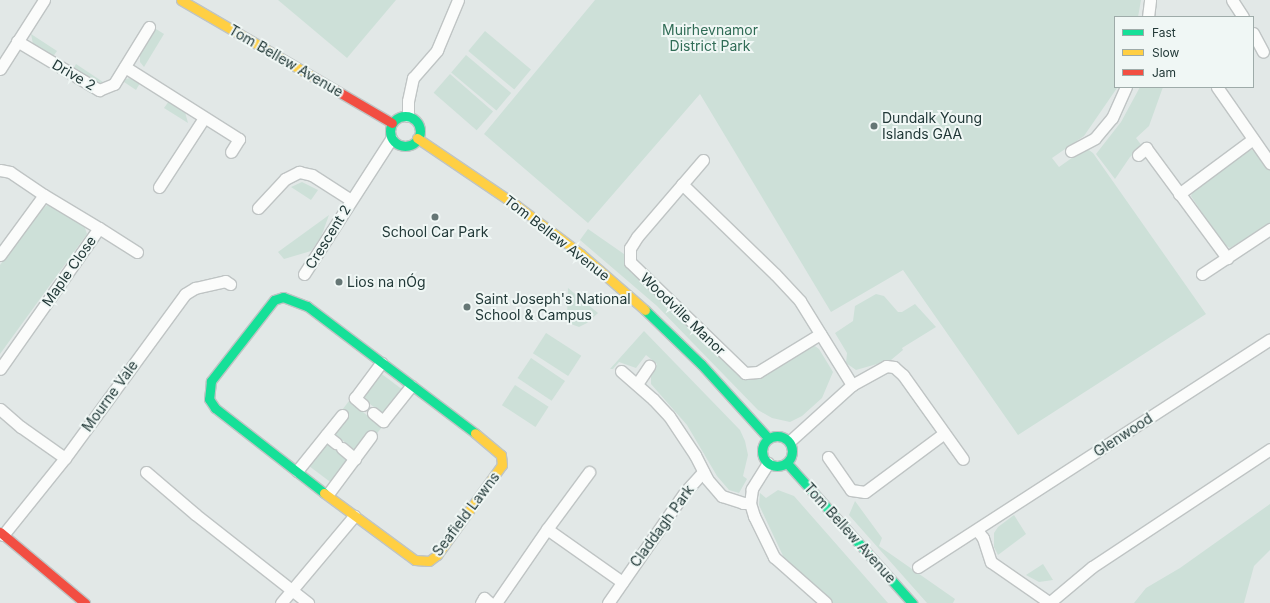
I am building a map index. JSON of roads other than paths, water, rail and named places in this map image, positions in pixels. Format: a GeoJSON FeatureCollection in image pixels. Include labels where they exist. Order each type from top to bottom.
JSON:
{"type":"FeatureCollection","features":[{"type":"Feature","properties":{"kind":"street"},"geometry":{"type":"LineString","coordinates":[[0,69],[44,0]]}},
{"type":"Feature","properties":{"kind":"street","name":"Tom Bellew Avenue"},"geometry":{"type":"LineString","coordinates":[[181,0],[392,123]]}},
{"type":"Feature","properties":{"kind":"street"},"geometry":{"type":"LineString","coordinates":[[408,116],[399,117],[392,123],[391,139],[406,145],[417,138],[418,125],[408,116],[408,100],[413,78],[437,50],[458,0]]}},
{"type":"Feature","properties":{"kind":"street"},"geometry":{"type":"LineString","coordinates":[[1148,16],[1150,0]]}},
{"type":"Feature","properties":{"kind":"street"},"geometry":{"type":"LineString","coordinates":[[1232,0],[1242,16]]}},
{"type":"Feature","properties":{"kind":"street","name":"Drive 2"},"geometry":{"type":"LineString","coordinates":[[17,41],[99,90],[114,84],[149,27]]}},
{"type":"Feature","properties":{"kind":"street"},"geometry":{"type":"LineString","coordinates":[[1254,35],[1263,52]]}},
{"type":"Feature","properties":{"kind":"street"},"geometry":{"type":"LineString","coordinates":[[125,67],[239,139],[231,152]]}},
{"type":"Feature","properties":{"kind":"street"},"geometry":{"type":"LineString","coordinates":[[1071,151],[1095,138],[1112,118],[1126,88]]}},
{"type":"Feature","properties":{"kind":"street"},"geometry":{"type":"LineString","coordinates":[[1218,88],[1270,163]]}},
{"type":"Feature","properties":{"kind":"street"},"geometry":{"type":"LineString","coordinates":[[159,188],[204,118]]}},
{"type":"Feature","properties":{"kind":"street","name":"Tom Bellew Avenue"},"geometry":{"type":"LineString","coordinates":[[417,138],[516,205],[581,254],[653,317],[701,364],[768,438]]}},
{"type":"Feature","properties":{"kind":"street","name":"Crescent 2"},"geometry":{"type":"LineString","coordinates":[[304,274],[391,139]]}},
{"type":"Feature","properties":{"kind":"street"},"geometry":{"type":"LineString","coordinates":[[1179,194],[1253,139]]}},
{"type":"Feature","properties":{"kind":"street"},"geometry":{"type":"LineString","coordinates":[[1138,155],[1146,148],[1227,258]]}},
{"type":"Feature","properties":{"kind":"street","name":"Woodville Manor"},"geometry":{"type":"LineString","coordinates":[[703,160],[632,244],[629,258],[633,267],[745,373],[758,372],[820,334]]}},
{"type":"Feature","properties":{"kind":"street","name":"Maple Close"},"geometry":{"type":"LineString","coordinates":[[0,170],[10,172],[44,195],[99,228],[0,369]]}},
{"type":"Feature","properties":{"kind":"street","name":"Crescent 2"},"geometry":{"type":"LineString","coordinates":[[258,208],[285,179],[299,172],[312,175],[351,200]]}},
{"type":"Feature","properties":{"kind":"street"},"geometry":{"type":"LineString","coordinates":[[682,184],[775,274],[800,301],[852,385]]}},
{"type":"Feature","properties":{"kind":"street"},"geometry":{"type":"LineString","coordinates":[[0,255],[44,195]]}},
{"type":"Feature","properties":{"kind":"street"},"geometry":{"type":"LineString","coordinates":[[99,228],[137,252]]}},
{"type":"Feature","properties":{"kind":"street"},"geometry":{"type":"LineString","coordinates":[[1202,274],[1270,230]]}},
{"type":"Feature","properties":{"kind":"street","name":"Mourne Vale"},"geometry":{"type":"LineString","coordinates":[[2,533],[65,458],[185,294],[195,288],[225,282],[230,284]]}},
{"type":"Feature","properties":{"kind":"street","name":"Seafield Lawns"},"geometry":{"type":"LineString","coordinates":[[283,297],[294,298],[307,306],[411,386],[486,441],[501,455],[502,465],[437,556],[429,561],[415,560],[354,516],[328,494],[215,408],[209,399],[208,391],[216,375],[274,300],[283,297]]}},
{"type":"Feature","properties":{"kind":"street","name":"Glenwood"},"geometry":{"type":"LineString","coordinates":[[918,567],[1270,339]]}},
{"type":"Feature","properties":{"kind":"street"},"geometry":{"type":"LineString","coordinates":[[364,405],[355,398],[381,363]]}},
{"type":"Feature","properties":{"kind":"street"},"geometry":{"type":"LineString","coordinates":[[638,384],[649,366]]}},
{"type":"Feature","properties":{"kind":"street"},"geometry":{"type":"LineString","coordinates":[[790,441],[852,385],[886,366],[894,367],[903,375],[943,434],[963,459]]}},
{"type":"Feature","properties":{"kind":"street","name":"Claddagh Park"},"geometry":{"type":"LineString","coordinates":[[621,371],[638,384],[653,399],[680,431],[703,472],[722,496],[742,503],[750,503]]}},
{"type":"Feature","properties":{"kind":"street"},"geometry":{"type":"LineString","coordinates":[[373,414],[383,421],[411,386]]}},
{"type":"Feature","properties":{"kind":"street"},"geometry":{"type":"LineString","coordinates":[[0,409],[20,427],[65,458]]}},
{"type":"Feature","properties":{"kind":"street"},"geometry":{"type":"LineString","coordinates":[[297,471],[342,415]]}},
{"type":"Feature","properties":{"kind":"street"},"geometry":{"type":"LineString","coordinates":[[828,457],[851,490],[865,492],[943,434]]}},
{"type":"Feature","properties":{"kind":"street"},"geometry":{"type":"LineString","coordinates":[[326,435],[354,459]]}},
{"type":"Feature","properties":{"kind":"street"},"geometry":{"type":"LineString","coordinates":[[328,494],[372,436]]}},
{"type":"Feature","properties":{"kind":"street"},"geometry":{"type":"LineString","coordinates":[[782,436],[790,441],[793,451],[787,463],[777,466],[768,463],[762,451],[768,438],[782,436]]}},
{"type":"Feature","properties":{"kind":"street"},"geometry":{"type":"LineString","coordinates":[[977,530],[983,538],[991,562],[1049,603],[1092,567],[1270,449]]}},
{"type":"Feature","properties":{"kind":"street"},"geometry":{"type":"LineString","coordinates":[[768,463],[752,489],[750,503],[774,557],[826,603]]}},
{"type":"Feature","properties":{"kind":"street","name":"Tom Bellew Avenue"},"geometry":{"type":"LineString","coordinates":[[787,463],[912,603]]}},
{"type":"Feature","properties":{"kind":"street"},"geometry":{"type":"LineString","coordinates":[[146,472],[196,514],[308,603]]}},
{"type":"Feature","properties":{"kind":"street"},"geometry":{"type":"LineString","coordinates":[[496,603],[547,529],[589,472]]}},
{"type":"Feature","properties":{"kind":"street","name":"Claddagh Park"},"geometry":{"type":"LineString","coordinates":[[608,603],[685,492],[703,472]]}},
{"type":"Feature","properties":{"kind":"street"},"geometry":{"type":"LineString","coordinates":[[281,603],[354,516]]}},
{"type":"Feature","properties":{"kind":"street","name":"Claddagh Park"},"geometry":{"type":"LineString","coordinates":[[547,529],[622,582]]}},
{"type":"Feature","properties":{"kind":"street"},"geometry":{"type":"LineString","coordinates":[[2,533],[85,603]]}},
{"type":"Feature","properties":{"kind":"place","name":"Dundalk Young Islands GAA"},"geometry":{"type":"Point","coordinates":[874,126]}},
{"type":"Feature","properties":{"kind":"place","name":"School Car Park"},"geometry":{"type":"Point","coordinates":[435,217]}},
{"type":"Feature","properties":{"kind":"place","name":"Lios na nÓg"},"geometry":{"type":"Point","coordinates":[339,282]}},
{"type":"Feature","properties":{"kind":"place","name":"Saint Joseph's National School & Campus"},"geometry":{"type":"Point","coordinates":[467,307]}},
{"type":"Feature","properties":{"kind":"park label","name":"Muirhevnamor District Park"},"geometry":{"type":"Point","coordinates":[710,38]}}]}
